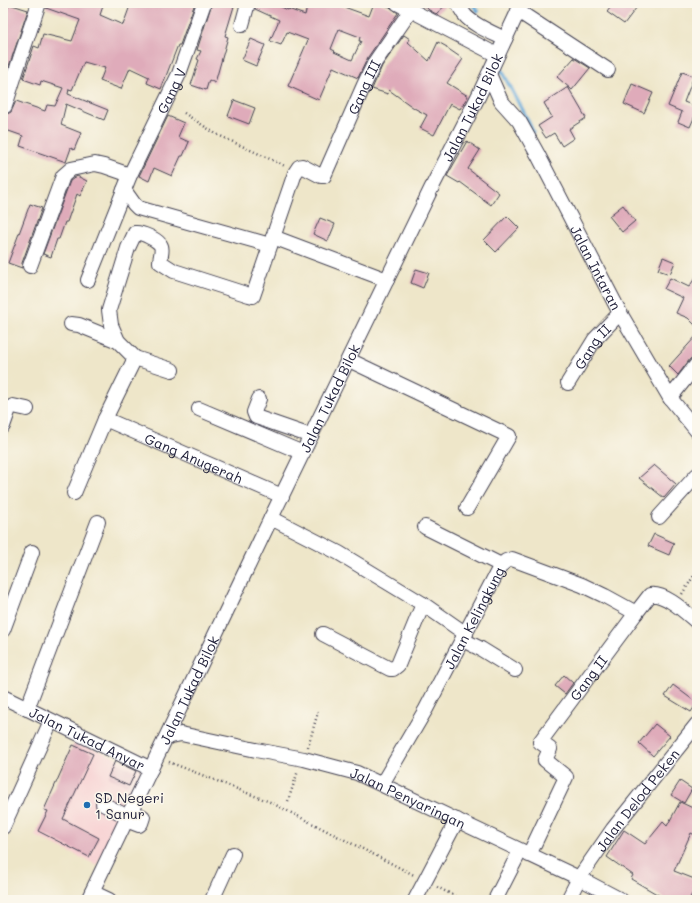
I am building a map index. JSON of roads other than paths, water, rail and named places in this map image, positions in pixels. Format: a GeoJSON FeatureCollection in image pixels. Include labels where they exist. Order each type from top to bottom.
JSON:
{"type":"FeatureCollection","features":[{"type":"Feature","properties":{"kind":"street"},"geometry":{"type":"LineString","coordinates":[[5,106],[39,3]]}},
{"type":"Feature","properties":{"kind":"street","name":"Gang V"},"geometry":{"type":"LineString","coordinates":[[88,280],[130,175],[179,74],[204,3]]}},
{"type":"Feature","properties":{"kind":"street"},"geometry":{"type":"LineString","coordinates":[[242,25],[248,3]]}},
{"type":"Feature","properties":{"kind":"street"},"geometry":{"type":"LineString","coordinates":[[396,3],[497,55]]}},
{"type":"Feature","properties":{"kind":"street"},"geometry":{"type":"LineString","coordinates":[[458,3],[465,15],[486,30],[505,39]]}},
{"type":"Feature","properties":{"kind":"street"},"geometry":{"type":"LineString","coordinates":[[520,7],[608,70]]}},
{"type":"Feature","properties":{"kind":"street","name":"Jalan Tukad Bilok"},"geometry":{"type":"LineString","coordinates":[[90,896],[154,763],[173,732],[271,518],[431,189],[478,97],[520,7]]}},
{"type":"Feature","properties":{"kind":"street","name":"Gang III"},"geometry":{"type":"LineString","coordinates":[[272,241],[292,178],[296,171],[299,167],[303,166],[323,177],[327,171],[372,67],[397,28],[411,10]]}},
{"type":"Feature","properties":{"kind":"street"},"geometry":{"type":"LineString","coordinates":[[480,46],[486,30]]}},
{"type":"Feature","properties":{"kind":"street","name":"Jalan Intaran"},"geometry":{"type":"LineString","coordinates":[[489,74],[501,101],[519,121],[538,155],[620,313],[670,398],[697,430]]}},
{"type":"Feature","properties":{"kind":"street"},"geometry":{"type":"LineString","coordinates":[[478,97],[501,101]]}},
{"type":"Feature","properties":{"kind":"street"},"geometry":{"type":"LineString","coordinates":[[30,266],[63,176],[66,172],[71,169],[96,164],[130,175]]}},
{"type":"Feature","properties":{"kind":"street"},"geometry":{"type":"LineString","coordinates":[[124,190],[138,208],[272,241],[387,280]]}},
{"type":"Feature","properties":{"kind":"street"},"geometry":{"type":"LineString","coordinates":[[118,342],[111,325],[109,310],[128,248],[135,233],[142,233],[159,243],[162,248],[160,262],[174,272],[252,296],[255,294],[272,241]]}},
{"type":"Feature","properties":{"kind":"street","name":"Gang II"},"geometry":{"type":"LineString","coordinates":[[568,383],[595,339],[620,313]]}},
{"type":"Feature","properties":{"kind":"street"},"geometry":{"type":"LineString","coordinates":[[72,324],[118,342],[135,358],[172,370]]}},
{"type":"Feature","properties":{"kind":"street"},"geometry":{"type":"LineString","coordinates":[[74,493],[105,419],[135,358]]}},
{"type":"Feature","properties":{"kind":"street"},"geometry":{"type":"LineString","coordinates":[[349,360],[509,436],[467,508]]}},
{"type":"Feature","properties":{"kind":"street"},"geometry":{"type":"LineString","coordinates":[[670,398],[697,364]]}},
{"type":"Feature","properties":{"kind":"street"},"geometry":{"type":"LineString","coordinates":[[259,399],[254,412],[256,417],[311,436]]}},
{"type":"Feature","properties":{"kind":"street"},"geometry":{"type":"LineString","coordinates":[[3,426],[10,409],[13,406],[27,409]]}},
{"type":"Feature","properties":{"kind":"street"},"geometry":{"type":"LineString","coordinates":[[199,409],[303,453]]}},
{"type":"Feature","properties":{"kind":"street","name":"Gang Anugerah"},"geometry":{"type":"LineString","coordinates":[[105,419],[282,496]]}},
{"type":"Feature","properties":{"kind":"street"},"geometry":{"type":"LineString","coordinates":[[659,517],[697,475]]}},
{"type":"Feature","properties":{"kind":"street"},"geometry":{"type":"LineString","coordinates":[[271,518],[340,553],[423,604],[464,638],[515,670]]}},
{"type":"Feature","properties":{"kind":"street"},"geometry":{"type":"LineString","coordinates":[[27,709],[98,522]]}},
{"type":"Feature","properties":{"kind":"street"},"geometry":{"type":"LineString","coordinates":[[425,527],[501,565]]}},
{"type":"Feature","properties":{"kind":"street"},"geometry":{"type":"LineString","coordinates":[[3,630],[32,552]]}},
{"type":"Feature","properties":{"kind":"street","name":"Jalan Kelingkung"},"geometry":{"type":"LineString","coordinates":[[382,784],[426,709],[501,565],[506,561],[512,558],[582,585],[636,613]]}},
{"type":"Feature","properties":{"kind":"street"},"geometry":{"type":"LineString","coordinates":[[636,613],[650,595],[658,596],[676,604],[697,622]]}},
{"type":"Feature","properties":{"kind":"street"},"geometry":{"type":"LineString","coordinates":[[323,634],[390,669],[393,669],[398,665],[423,604]]}},
{"type":"Feature","properties":{"kind":"street","name":"Gang II"},"geometry":{"type":"LineString","coordinates":[[524,853],[566,777],[545,760],[550,749],[540,742],[636,613]]}},
{"type":"Feature","properties":{"kind":"street","name":"Jalan Tukad Anyar"},"geometry":{"type":"LineString","coordinates":[[3,697],[51,721],[154,763]]}},
{"type":"Feature","properties":{"kind":"street"},"geometry":{"type":"LineString","coordinates":[[3,827],[51,721]]}},
{"type":"Feature","properties":{"kind":"street","name":"Jalan Delod Peken"},"geometry":{"type":"LineString","coordinates":[[568,900],[579,878],[613,829],[697,724]]}},
{"type":"Feature","properties":{"kind":"street","name":"Jalan Penyaringan"},"geometry":{"type":"LineString","coordinates":[[173,732],[303,759],[357,773],[579,878],[621,900]]}},
{"type":"Feature","properties":{"kind":"street"},"geometry":{"type":"LineString","coordinates":[[103,804],[128,816]]}},
{"type":"Feature","properties":{"kind":"street"},"geometry":{"type":"LineString","coordinates":[[415,900],[457,820]]}},
{"type":"Feature","properties":{"kind":"street"},"geometry":{"type":"LineString","coordinates":[[495,900],[524,853]]}},
{"type":"Feature","properties":{"kind":"street"},"geometry":{"type":"LineString","coordinates":[[212,900],[233,854]]}},
{"type":"Feature","properties":{"kind":"street"},"geometry":{"type":"LineString","coordinates":[[90,896],[109,900]]}},
{"type":"Feature","properties":{"kind":"waterway"},"geometry":{"type":"LineString","coordinates":[[472,3],[478,11]]}},
{"type":"Feature","properties":{"kind":"waterway"},"geometry":{"type":"LineString","coordinates":[[504,57],[501,69],[533,132]]}},
{"type":"Feature","properties":{"kind":"place","name":"SD Negeri 1 Sanur"},"geometry":{"type":"Point","coordinates":[87,805]}}]}
